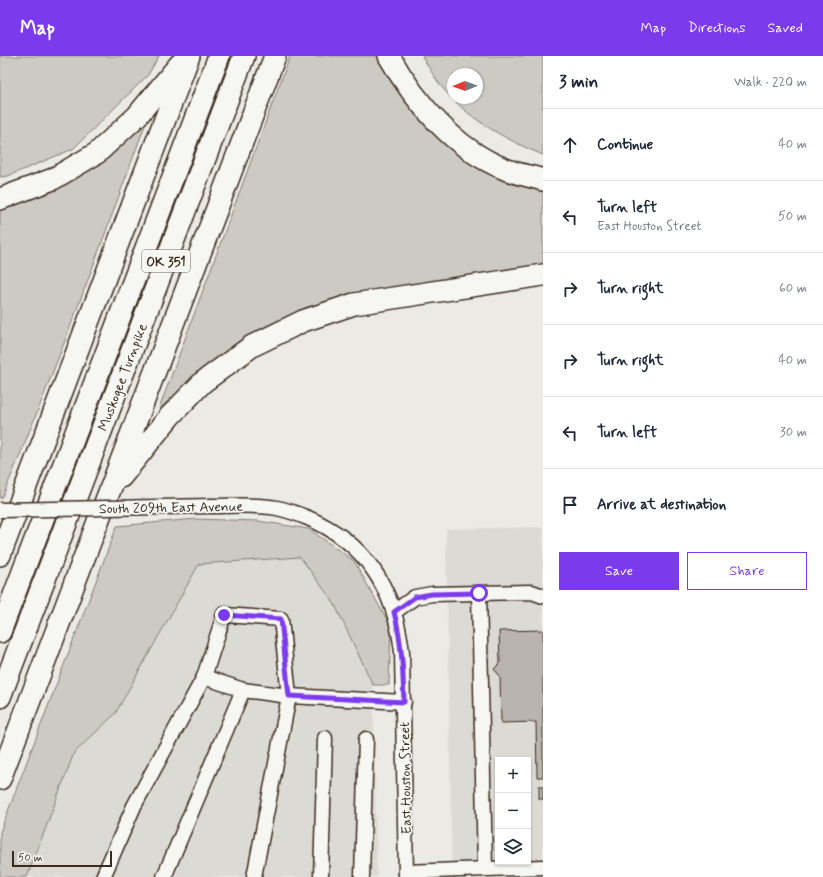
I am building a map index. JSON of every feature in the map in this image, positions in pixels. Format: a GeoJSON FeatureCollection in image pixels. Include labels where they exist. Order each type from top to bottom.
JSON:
{"type":"FeatureCollection","features":[{"type":"Feature","properties":{"kind":"highway"},"geometry":{"type":"LineString","coordinates":[[0,199],[53,179],[97,152],[137,116],[188,56]]}},
{"type":"Feature","properties":{"kind":"highway"},"geometry":{"type":"LineString","coordinates":[[0,555],[188,56]]}},
{"type":"Feature","properties":{"kind":"highway","name":"Muskogee Turnpike"},"geometry":{"type":"LineString","coordinates":[[0,632],[219,56]]}},
{"type":"Feature","properties":{"kind":"highway","name":"Muskogee Turnpike"},"geometry":{"type":"LineString","coordinates":[[0,697],[244,56]]}},
{"type":"Feature","properties":{"kind":"highway"},"geometry":{"type":"LineString","coordinates":[[0,779],[275,56]]}},
{"type":"Feature","properties":{"kind":"highway"},"geometry":{"type":"LineString","coordinates":[[389,56],[406,84],[449,133],[478,156],[505,170],[543,180]]}},
{"type":"Feature","properties":{"kind":"highway"},"geometry":{"type":"LineString","coordinates":[[109,492],[170,416],[198,388],[252,346],[303,321],[354,304],[543,275]]}},
{"type":"Feature","properties":{"kind":"street","name":"South 209th East Avenue"},"geometry":{"type":"LineString","coordinates":[[0,510],[213,506],[277,508],[306,517],[337,532]]}},
{"type":"Feature","properties":{"kind":"street","name":"East Houston Street"},"geometry":{"type":"LineString","coordinates":[[337,532],[355,547],[371,566],[388,594],[400,634],[404,702],[406,874]]}},
{"type":"Feature","properties":{"kind":"street"},"geometry":{"type":"LineString","coordinates":[[394,612],[415,597],[432,594],[532,592],[543,596]]}},
{"type":"Feature","properties":{"kind":"street"},"geometry":{"type":"LineString","coordinates":[[479,593],[485,869]]}},
{"type":"Feature","properties":{"kind":"street"},"geometry":{"type":"LineString","coordinates":[[103,877],[134,806],[204,678],[224,615],[281,619],[289,696],[254,877]]}},
{"type":"Feature","properties":{"kind":"street"},"geometry":{"type":"LineString","coordinates":[[204,678],[243,690],[289,696],[404,702]]}},
{"type":"Feature","properties":{"kind":"street"},"geometry":{"type":"LineString","coordinates":[[164,877],[243,690]]}},
{"type":"Feature","properties":{"kind":"street"},"geometry":{"type":"LineString","coordinates":[[321,877],[325,738]]}},
{"type":"Feature","properties":{"kind":"street"},"geometry":{"type":"LineString","coordinates":[[362,877],[366,739]]}},
{"type":"Feature","properties":{"kind":"street"},"geometry":{"type":"LineString","coordinates":[[406,874],[543,867]]}},
{"type":"Feature","properties":{"kind":"shaded area"},"geometry":{"type":"Polygon","coordinates":[[[0,56],[159,56],[148,75],[73,149],[8,176],[0,177],[0,56]]]}},
{"type":"Feature","properties":{"kind":"shaded area"},"geometry":{"type":"Polygon","coordinates":[[[290,56],[383,56],[421,115],[543,189],[543,267],[307,307],[232,347],[159,409],[290,56]]]}},
{"type":"Feature","properties":{"kind":"shaded area"},"geometry":{"type":"Polygon","coordinates":[[[422,56],[543,56],[543,155],[517,144],[492,130],[458,104],[483,104],[483,68],[447,68],[447,93],[434,76],[422,56]]]}},
{"type":"Feature","properties":{"kind":"shaded area"},"geometry":{"type":"Polygon","coordinates":[[[141,121],[145,125],[93,266],[40,405],[2,498],[0,498],[0,206],[141,121]]]}},
{"type":"Feature","properties":{"kind":"shaded area"},"geometry":{"type":"Polygon","coordinates":[[[196,519],[258,521],[309,529],[354,561],[391,627],[389,685],[373,685],[334,603],[300,557],[199,564],[115,714],[74,753],[27,877],[0,877],[0,832],[117,526],[196,519]]]}},
{"type":"Feature","properties":{"kind":"shaded area"},"geometry":{"type":"Polygon","coordinates":[[[543,527],[543,877],[452,877],[446,529],[543,527]]]}},
{"type":"Feature","properties":{"kind":"shaded area"},"geometry":{"type":"Polygon","coordinates":[[[300,557],[334,603],[373,685],[377,877],[27,877],[74,753],[115,714],[199,564],[300,557]]]}},
{"type":"Feature","properties":{"kind":"building"},"geometry":{"type":"Polygon","coordinates":[[[543,630],[543,777],[537,777],[536,722],[501,723],[500,676],[494,669],[500,663],[499,631],[543,630]]]}},
{"type":"Feature","properties":{"kind":"building"},"geometry":{"type":"Polygon","coordinates":[[[539,786],[543,786],[543,799],[539,799],[539,786]]]}},
{"type":"Feature","properties":{"kind":"route"},"geometry":{"type":"LineString","coordinates":[[224,615],[281,619],[289,696],[404,702],[400,634],[394,612],[415,597],[432,594],[479,593]]}}]}
